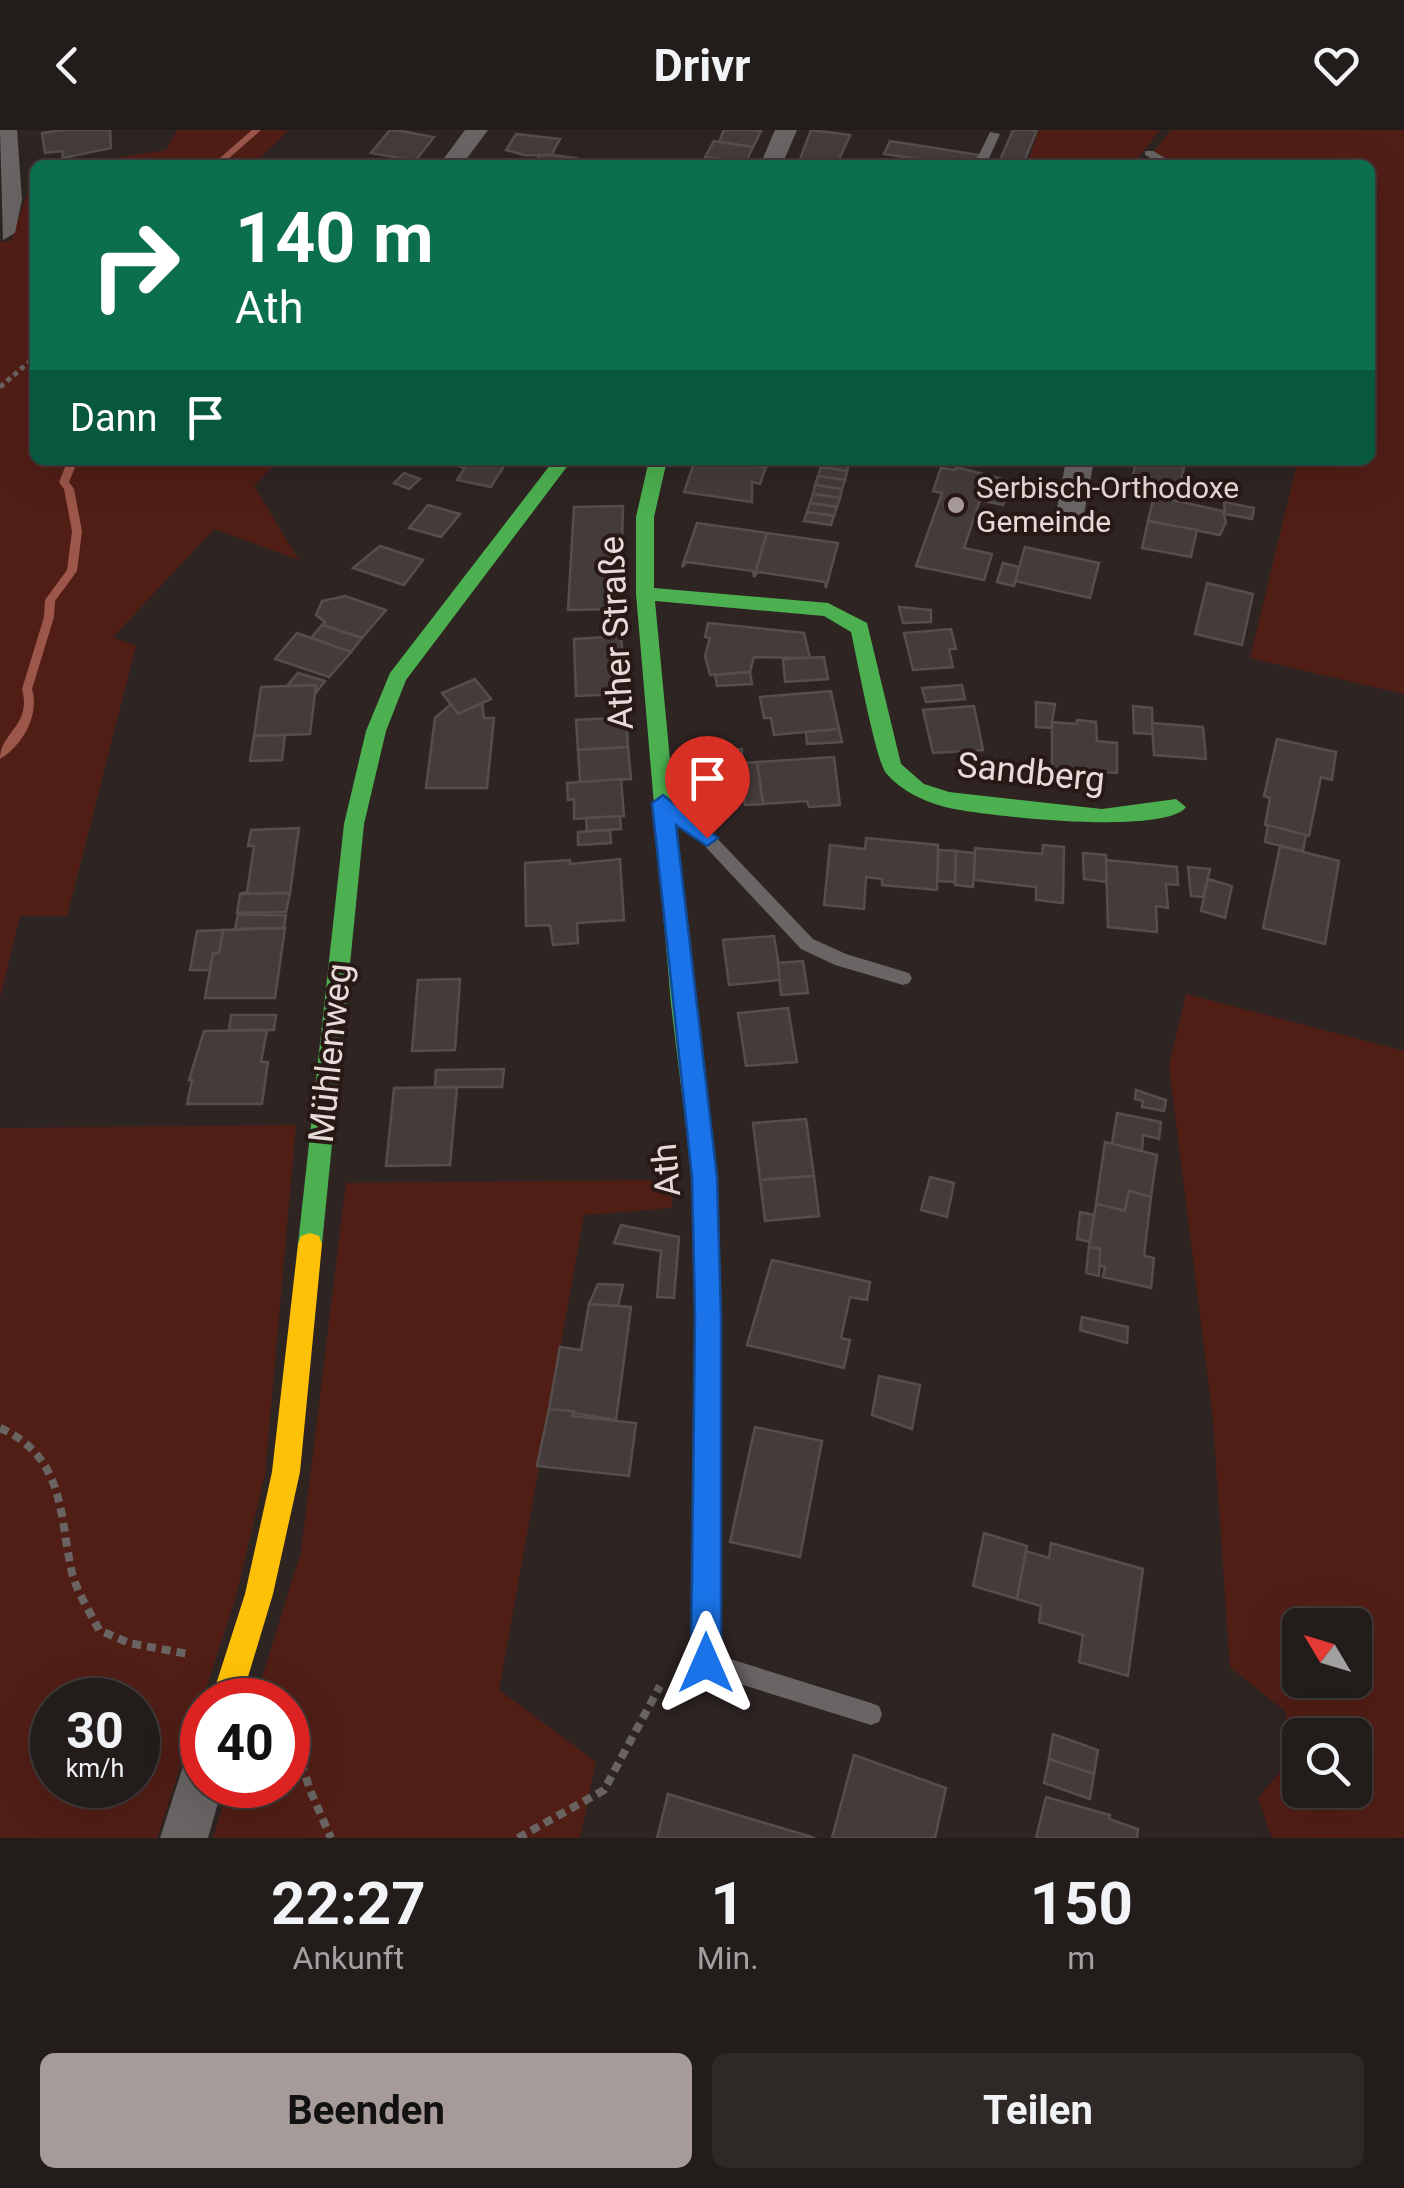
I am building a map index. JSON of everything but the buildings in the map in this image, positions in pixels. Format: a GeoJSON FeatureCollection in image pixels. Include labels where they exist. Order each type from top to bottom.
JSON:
{"type":"FeatureCollection","features":[{"type":"Feature","properties":{"kind":"street"},"geometry":{"type":"LineString","coordinates":[[2,234],[10,200],[6,130]]}},
{"type":"Feature","properties":{"kind":"street"},"geometry":{"type":"LineString","coordinates":[[454,160],[476,130]]}},
{"type":"Feature","properties":{"kind":"street"},"geometry":{"type":"LineString","coordinates":[[773,160],[786,130]]}},
{"type":"Feature","properties":{"kind":"street","name":"Mühlenweg"},"geometry":{"type":"LineString","coordinates":[[232,1678],[259,1594],[286,1472],[354,824],[365,769],[396,678],[559,465]]}},
{"type":"Feature","properties":{"kind":"street","name":"Ather Straße"},"geometry":{"type":"LineString","coordinates":[[657,465],[646,517],[645,594],[663,803]]}},
{"type":"Feature","properties":{"kind":"street"},"geometry":{"type":"LineString","coordinates":[[1070,514],[1079,465]]}},
{"type":"Feature","properties":{"kind":"street","name":"Sandberg"},"geometry":{"type":"LineString","coordinates":[[645,594],[828,610],[860,628],[892,767],[902,780],[923,794],[1102,817],[1141,815],[1176,807]]}},
{"type":"Feature","properties":{"kind":"street","name":"Ath"},"geometry":{"type":"LineString","coordinates":[[663,803],[704,1177],[708,1315],[706,1663]]}},
{"type":"Feature","properties":{"kind":"street"},"geometry":{"type":"LineString","coordinates":[[184,1838],[193,1808]]}},
{"type":"Feature","properties":{"kind":"lane"},"geometry":{"type":"LineString","coordinates":[[982,160],[994,134]]}},
{"type":"Feature","properties":{"kind":"lane"},"geometry":{"type":"LineString","coordinates":[[1149,153],[1162,160]]}},
{"type":"Feature","properties":{"kind":"lane"},"geometry":{"type":"LineString","coordinates":[[663,803],[707,838],[807,944],[841,960],[902,978]]}},
{"type":"Feature","properties":{"kind":"lane","name":"Ath"},"geometry":{"type":"LineString","coordinates":[[706,1663],[871,1714]]}},
{"type":"Feature","properties":{"kind":"path"},"geometry":{"type":"LineString","coordinates":[[0,388],[30,361]]}},
{"type":"Feature","properties":{"kind":"path"},"geometry":{"type":"LineString","coordinates":[[0,1428],[27,1440],[62,1499],[73,1578],[99,1630],[130,1643],[236,1664]]}},
{"type":"Feature","properties":{"kind":"path"},"geometry":{"type":"LineString","coordinates":[[518,1838],[604,1790],[663,1681]]}},
{"type":"Feature","properties":{"kind":"path"},"geometry":{"type":"LineString","coordinates":[[310,1790],[331,1838]]}},
{"type":"Feature","properties":{"kind":"shaded area"},"geometry":{"type":"Polygon","coordinates":[[[177,130],[289,130],[258,160],[101,160],[166,150],[177,130]]]}},
{"type":"Feature","properties":{"kind":"shaded area"},"geometry":{"type":"Polygon","coordinates":[[[1039,130],[1160,130],[1136,160],[1029,158],[1039,130]]]}},
{"type":"Feature","properties":{"kind":"shaded area"},"geometry":{"type":"Polygon","coordinates":[[[1171,130],[1404,130],[1404,694],[1250,658],[1297,465],[1375,465],[1375,160],[1147,160],[1171,130]]]}},
{"type":"Feature","properties":{"kind":"shaded area"},"geometry":{"type":"Polygon","coordinates":[[[30,185],[30,465],[274,465],[254,486],[299,560],[214,529],[113,637],[136,646],[67,916],[20,916],[0,998],[0,242],[11,241],[30,185]]]}},
{"type":"Feature","properties":{"kind":"shaded area"},"geometry":{"type":"Polygon","coordinates":[[[1186,994],[1404,1051],[1404,1838],[1272,1838],[1258,1798],[1282,1769],[1282,1808],[1372,1808],[1372,1718],[1286,1718],[1286,1712],[1230,1667],[1213,1420],[1169,1065],[1186,994]]]}},
{"type":"Feature","properties":{"kind":"shaded area"},"geometry":{"type":"Polygon","coordinates":[[[296,1125],[265,1475],[235,1600],[209,1678],[180,1678],[180,1768],[157,1838],[0,1838],[0,1128],[296,1125]]]}},
{"type":"Feature","properties":{"kind":"shaded area"},"geometry":{"type":"Polygon","coordinates":[[[672,1180],[672,1208],[584,1215],[499,1690],[596,1762],[580,1838],[213,1838],[222,1808],[310,1808],[310,1678],[262,1678],[301,1552],[346,1183],[672,1180]]]}},
{"type":"Feature","properties":{"kind":"waterway"},"geometry":{"type":"LineString","coordinates":[[222,160],[257,130]]}},
{"type":"Feature","properties":{"kind":"waterway"},"geometry":{"type":"LineString","coordinates":[[0,755],[19,733],[27,716],[27,689],[49,617],[50,600],[72,571],[77,531],[69,489],[64,482],[71,465]]}},
{"type":"Feature","properties":{"kind":"traffic: fast"},"geometry":{"type":"LineString","coordinates":[[310,1244],[354,824],[376,731],[397,678],[559,465]]}},
{"type":"Feature","properties":{"kind":"traffic: fast"},"geometry":{"type":"LineString","coordinates":[[657,465],[645,517],[645,594],[682,1004],[704,1177],[708,1315],[706,1663]]}},
{"type":"Feature","properties":{"kind":"traffic: fast"},"geometry":{"type":"LineString","coordinates":[[645,594],[828,610],[860,628],[892,767],[917,789],[948,800],[1102,817],[1176,807]]}},
{"type":"Feature","properties":{"kind":"traffic: slow"},"geometry":{"type":"LineString","coordinates":[[233,1678],[259,1594],[286,1472],[310,1244]]}},
{"type":"Feature","properties":{"kind":"place","name":"Serbisch-Orthodoxe Gemeinde"},"geometry":{"type":"Point","coordinates":[956,505]}},
{"type":"Feature","properties":{"kind":"route"},"geometry":{"type":"LineString","coordinates":[[706,1663],[708,1315],[704,1177],[682,1004],[663,803],[707,838]]}}]}
